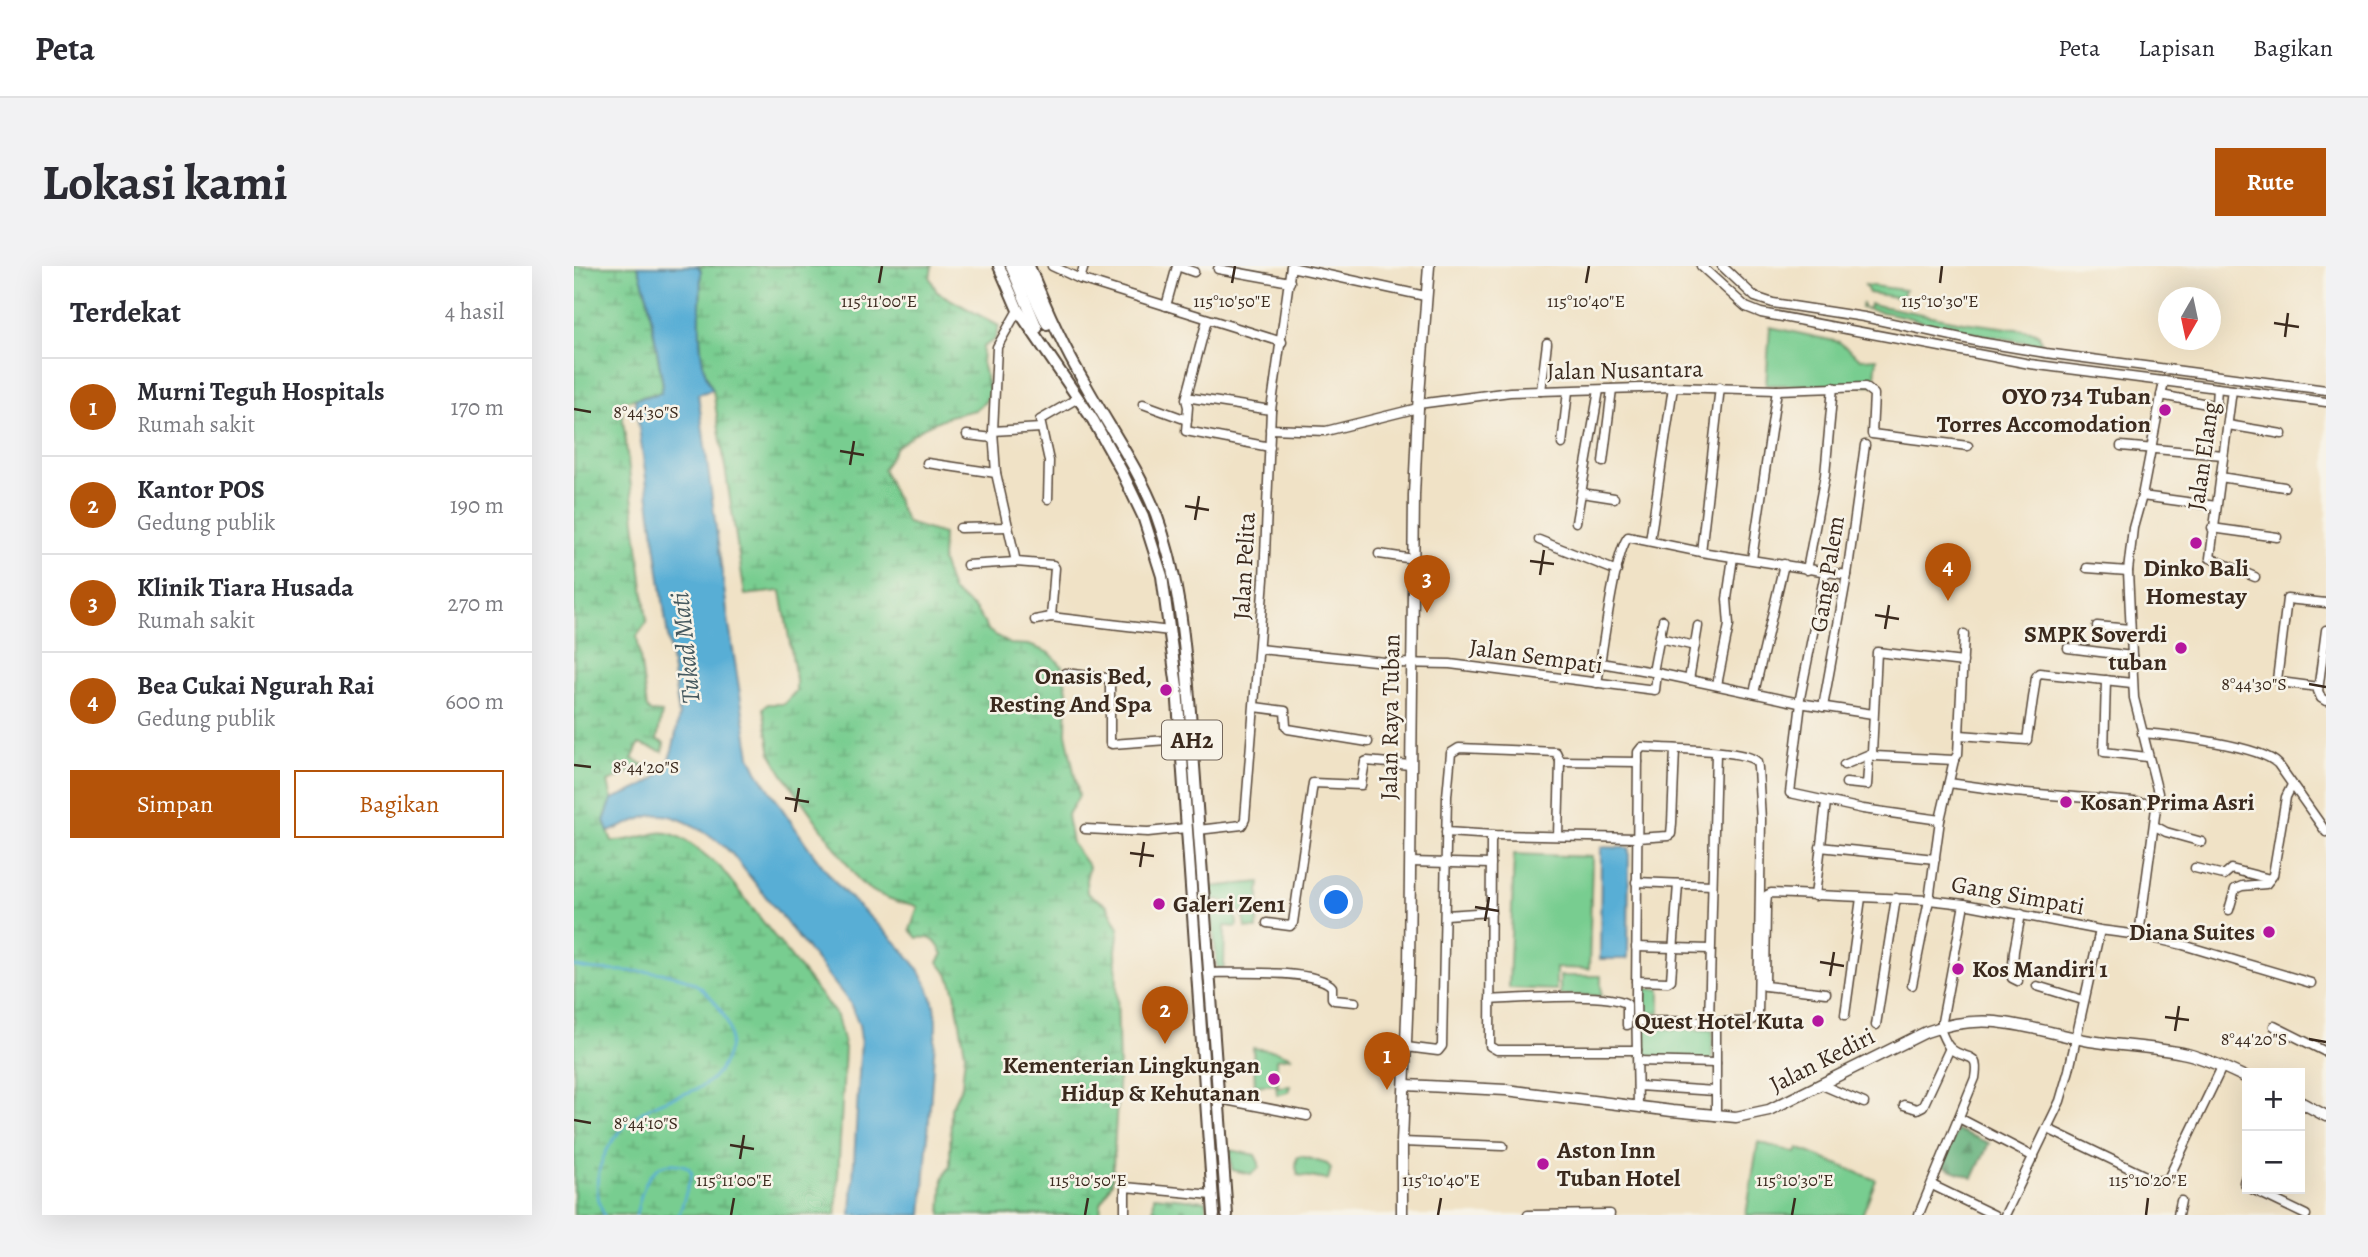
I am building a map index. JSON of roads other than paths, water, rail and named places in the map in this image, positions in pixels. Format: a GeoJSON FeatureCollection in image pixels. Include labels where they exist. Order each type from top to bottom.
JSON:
{"type":"FeatureCollection","features":[{"type":"Feature","properties":{"kind":"highway"},"geometry":{"type":"LineString","coordinates":[[999,266],[1018,310],[1051,357]]}},
{"type":"Feature","properties":{"kind":"highway","name":"AH2"},"geometry":{"type":"LineString","coordinates":[[1011,266],[1051,357],[1093,420],[1121,470],[1143,516],[1162,576],[1177,687],[1213,1215]]}},
{"type":"Feature","properties":{"kind":"highway","name":"AH2"},"geometry":{"type":"LineString","coordinates":[[1020,266],[1047,324],[1067,352],[1137,474],[1163,535],[1174,574],[1182,622],[1227,1215]]}},
{"type":"Feature","properties":{"kind":"highway"},"geometry":{"type":"LineString","coordinates":[[1029,266],[1067,352]]}},
{"type":"Feature","properties":{"kind":"highway"},"geometry":{"type":"LineString","coordinates":[[1209,1154],[1223,1153]]}},
{"type":"Feature","properties":{"kind":"main road","name":"Jalan Raya Tuban"},"geometry":{"type":"LineString","coordinates":[[1402,1215],[1418,406],[1429,266]]}},
{"type":"Feature","properties":{"kind":"main road","name":"Jalan Kediri"},"geometry":{"type":"LineString","coordinates":[[1406,1085],[1506,1090],[1716,1116],[1754,1115],[1940,1027],[1992,1020],[2076,1038],[2187,1054],[2242,1076]]}},
{"type":"Feature","properties":{"kind":"main road"},"geometry":{"type":"LineString","coordinates":[[2305,1105],[2326,1116]]}},
{"type":"Feature","properties":{"kind":"street"},"geometry":{"type":"LineString","coordinates":[[1052,266],[1080,279],[1282,342]]}},
{"type":"Feature","properties":{"kind":"street"},"geometry":{"type":"LineString","coordinates":[[1080,279],[1084,266]]}},
{"type":"Feature","properties":{"kind":"street"},"geometry":{"type":"LineString","coordinates":[[1166,306],[1177,266],[1194,272]]}},
{"type":"Feature","properties":{"kind":"street"},"geometry":{"type":"LineString","coordinates":[[1701,266],[1752,310],[1977,356],[2217,388],[2231,393],[2326,402]]}},
{"type":"Feature","properties":{"kind":"street"},"geometry":{"type":"LineString","coordinates":[[1722,266],[1750,293],[1762,300],[2046,353],[2326,390]]}},
{"type":"Feature","properties":{"kind":"street"},"geometry":{"type":"LineString","coordinates":[[1291,267],[1425,296]]}},
{"type":"Feature","properties":{"kind":"street","name":"Jalan Pelita"},"geometry":{"type":"LineString","coordinates":[[1198,830],[1244,823],[1259,649],[1271,410],[1291,267]]}},
{"type":"Feature","properties":{"kind":"street"},"geometry":{"type":"LineString","coordinates":[[1218,269],[1290,282]]}},
{"type":"Feature","properties":{"kind":"street"},"geometry":{"type":"LineString","coordinates":[[1016,562],[996,473],[993,434],[996,352],[999,340],[1018,310]]}},
{"type":"Feature","properties":{"kind":"street"},"geometry":{"type":"LineString","coordinates":[[1822,324],[1823,311]]}},
{"type":"Feature","properties":{"kind":"street"},"geometry":{"type":"LineString","coordinates":[[1207,320],[1189,380],[1186,432],[1270,447]]}},
{"type":"Feature","properties":{"kind":"street"},"geometry":{"type":"LineString","coordinates":[[1895,338],[1898,325]]}},
{"type":"Feature","properties":{"kind":"street"},"geometry":{"type":"LineString","coordinates":[[1541,391],[1547,343]]}},
{"type":"Feature","properties":{"kind":"street"},"geometry":{"type":"LineString","coordinates":[[2138,935],[2158,790],[2147,757],[2132,683],[2127,571],[2133,528],[2142,496],[2164,381]]}},
{"type":"Feature","properties":{"kind":"street"},"geometry":{"type":"LineString","coordinates":[[1650,541],[1673,387]]}},
{"type":"Feature","properties":{"kind":"street","name":"Jalan Nusantara"},"geometry":{"type":"LineString","coordinates":[[1270,429],[1326,431],[1418,406],[1478,394],[1673,387],[1777,390],[1865,387],[1873,392],[1870,433],[1873,435],[1968,446]]}},
{"type":"Feature","properties":{"kind":"street"},"geometry":{"type":"LineString","coordinates":[[1700,552],[1720,387]]}},
{"type":"Feature","properties":{"kind":"street"},"geometry":{"type":"LineString","coordinates":[[1807,570],[1825,475],[1833,387]]}},
{"type":"Feature","properties":{"kind":"street"},"geometry":{"type":"LineString","coordinates":[[2216,403],[2217,388]]}},
{"type":"Feature","properties":{"kind":"street"},"geometry":{"type":"LineString","coordinates":[[1576,522],[1599,390]]}},
{"type":"Feature","properties":{"kind":"street"},"geometry":{"type":"LineString","coordinates":[[1603,462],[1612,390]]}},
{"type":"Feature","properties":{"kind":"street"},"geometry":{"type":"LineString","coordinates":[[1752,559],[1777,390]]}},
{"type":"Feature","properties":{"kind":"street"},"geometry":{"type":"LineString","coordinates":[[1562,444],[1568,391]]}},
{"type":"Feature","properties":{"kind":"street"},"geometry":{"type":"LineString","coordinates":[[2161,395],[2209,405],[2231,393]]}},
{"type":"Feature","properties":{"kind":"street","name":"Jalan Elang"},"geometry":{"type":"LineString","coordinates":[[2231,393],[2210,558],[2255,577]]}},
{"type":"Feature","properties":{"kind":"street"},"geometry":{"type":"LineString","coordinates":[[1048,499],[1049,461],[1040,418],[1078,398]]}},
{"type":"Feature","properties":{"kind":"street"},"geometry":{"type":"LineString","coordinates":[[1192,398],[1271,410]]}},
{"type":"Feature","properties":{"kind":"street"},"geometry":{"type":"LineString","coordinates":[[1143,404],[1187,420]]}},
{"type":"Feature","properties":{"kind":"street"},"geometry":{"type":"LineString","coordinates":[[2228,425],[2282,434]]}},
{"type":"Feature","properties":{"kind":"street"},"geometry":{"type":"LineString","coordinates":[[967,435],[1041,428]]}},
{"type":"Feature","properties":{"kind":"street","name":"Gang Palem"},"geometry":{"type":"LineString","coordinates":[[1823,707],[1847,575],[1865,445]]}},
{"type":"Feature","properties":{"kind":"street"},"geometry":{"type":"LineString","coordinates":[[2121,446],[2223,455]]}},
{"type":"Feature","properties":{"kind":"street"},"geometry":{"type":"LineString","coordinates":[[927,463],[996,473]]}},
{"type":"Feature","properties":{"kind":"street"},"geometry":{"type":"LineString","coordinates":[[2220,477],[2284,487]]}},
{"type":"Feature","properties":{"kind":"street"},"geometry":{"type":"LineString","coordinates":[[1582,493],[1614,498]]}},
{"type":"Feature","properties":{"kind":"street"},"geometry":{"type":"LineString","coordinates":[[2142,496],[2216,506]]}},
{"type":"Feature","properties":{"kind":"street"},"geometry":{"type":"LineString","coordinates":[[960,528],[1007,527]]}},
{"type":"Feature","properties":{"kind":"street"},"geometry":{"type":"LineString","coordinates":[[2212,528],[2277,537]]}},
{"type":"Feature","properties":{"kind":"street"},"geometry":{"type":"LineString","coordinates":[[1597,684],[1618,571],[1628,537],[1700,552],[1847,575]]}},
{"type":"Feature","properties":{"kind":"street"},"geometry":{"type":"LineString","coordinates":[[1539,540],[1618,571]]}},
{"type":"Feature","properties":{"kind":"street"},"geometry":{"type":"LineString","coordinates":[[1380,554],[1414,559]]}},
{"type":"Feature","properties":{"kind":"street"},"geometry":{"type":"LineString","coordinates":[[1717,685],[1729,625],[1727,599],[1733,557]]}},
{"type":"Feature","properties":{"kind":"street"},"geometry":{"type":"LineString","coordinates":[[967,565],[1016,562],[1055,566],[1051,617]]}},
{"type":"Feature","properties":{"kind":"street"},"geometry":{"type":"LineString","coordinates":[[1754,693],[1784,565]]}},
{"type":"Feature","properties":{"kind":"street"},"geometry":{"type":"LineString","coordinates":[[2087,568],[2127,571]]}},
{"type":"Feature","properties":{"kind":"street"},"geometry":{"type":"LineString","coordinates":[[1825,573],[1800,703],[1789,792],[1826,802],[1940,820]]}},
{"type":"Feature","properties":{"kind":"street"},"geometry":{"type":"LineString","coordinates":[[2318,687],[2277,680],[2287,599],[2326,603]]}},
{"type":"Feature","properties":{"kind":"street"},"geometry":{"type":"LineString","coordinates":[[1035,620],[1051,617],[1170,631]]}},
{"type":"Feature","properties":{"kind":"street"},"geometry":{"type":"LineString","coordinates":[[1655,673],[1663,620]]}},
{"type":"Feature","properties":{"kind":"street"},"geometry":{"type":"LineString","coordinates":[[1689,680],[1698,626]]}},
{"type":"Feature","properties":{"kind":"street"},"geometry":{"type":"LineString","coordinates":[[2098,626],[2130,629]]}},
{"type":"Feature","properties":{"kind":"street"},"geometry":{"type":"LineString","coordinates":[[2326,630],[2318,695],[2326,701]]}},
{"type":"Feature","properties":{"kind":"street"},"geometry":{"type":"LineString","coordinates":[[1912,985],[1929,900],[1940,820],[1954,760],[1958,756],[1964,634]]}},
{"type":"Feature","properties":{"kind":"street"},"geometry":{"type":"LineString","coordinates":[[1660,638],[1695,646]]}},
{"type":"Feature","properties":{"kind":"street"},"geometry":{"type":"LineString","coordinates":[[2068,648],[2132,656]]}},
{"type":"Feature","properties":{"kind":"street","name":"Jalan Sempati"},"geometry":{"type":"LineString","coordinates":[[1259,649],[1450,664],[1655,690],[1655,673]]}},
{"type":"Feature","properties":{"kind":"street"},"geometry":{"type":"LineString","coordinates":[[1846,783],[1867,785],[1877,652],[1963,662]]}},
{"type":"Feature","properties":{"kind":"street"},"geometry":{"type":"LineString","coordinates":[[1601,663],[1800,703],[1873,714]]}},
{"type":"Feature","properties":{"kind":"street"},"geometry":{"type":"LineString","coordinates":[[1065,673],[1107,678],[1110,683],[1110,743],[1181,739]]}},
{"type":"Feature","properties":{"kind":"street"},"geometry":{"type":"LineString","coordinates":[[1960,735],[2028,740],[2036,677],[2039,673],[2132,683]]}},
{"type":"Feature","properties":{"kind":"street"},"geometry":{"type":"LineString","coordinates":[[2106,680],[2104,752],[2147,757]]}},
{"type":"Feature","properties":{"kind":"street"},"geometry":{"type":"LineString","coordinates":[[1255,707],[1285,710],[1288,729],[1368,742]]}},
{"type":"Feature","properties":{"kind":"street"},"geometry":{"type":"LineString","coordinates":[[2142,733],[2263,754],[2278,764],[2326,832]]}},
{"type":"Feature","properties":{"kind":"street"},"geometry":{"type":"LineString","coordinates":[[1638,1106],[1636,882],[1638,752],[1642,747],[1716,752],[1738,755],[1757,762],[1765,986],[1826,993]]}},
{"type":"Feature","properties":{"kind":"street"},"geometry":{"type":"LineString","coordinates":[[1446,832],[1660,838],[1671,834],[1675,749]]}},
{"type":"Feature","properties":{"kind":"street"},"geometry":{"type":"LineString","coordinates":[[1406,1047],[1438,1051],[1442,1046],[1449,757],[1454,750],[1553,751],[1558,755],[1558,836]]}},
{"type":"Feature","properties":{"kind":"street"},"geometry":{"type":"LineString","coordinates":[[1716,752],[1710,949],[1716,1116]]}},
{"type":"Feature","properties":{"kind":"street"},"geometry":{"type":"LineString","coordinates":[[1843,765],[1871,755],[1954,760]]}},
{"type":"Feature","properties":{"kind":"street"},"geometry":{"type":"LineString","coordinates":[[1268,923],[1286,926],[1293,923],[1312,783],[1361,785],[1367,761],[1410,765]]}},
{"type":"Feature","properties":{"kind":"street"},"geometry":{"type":"LineString","coordinates":[[1560,761],[1638,762]]}},
{"type":"Feature","properties":{"kind":"street"},"geometry":{"type":"LineString","coordinates":[[1949,783],[2014,792],[2158,804]]}},
{"type":"Feature","properties":{"kind":"street"},"geometry":{"type":"LineString","coordinates":[[2229,910],[2235,889],[2266,884],[2273,875],[2286,797],[2292,785]]}},
{"type":"Feature","properties":{"kind":"street"},"geometry":{"type":"LineString","coordinates":[[1815,895],[1826,802]]}},
{"type":"Feature","properties":{"kind":"street"},"geometry":{"type":"LineString","coordinates":[[2155,827],[2202,842]]}},
{"type":"Feature","properties":{"kind":"street"},"geometry":{"type":"LineString","coordinates":[[1085,829],[1148,832],[1186,828]]}},
{"type":"Feature","properties":{"kind":"street"},"geometry":{"type":"LineString","coordinates":[[1494,835],[1491,840],[1490,1046],[1497,1051],[1637,1050]]}},
{"type":"Feature","properties":{"kind":"street"},"geometry":{"type":"LineString","coordinates":[[1819,847],[1935,859]]}},
{"type":"Feature","properties":{"kind":"street"},"geometry":{"type":"LineString","coordinates":[[1410,862],[1491,864]]}},
{"type":"Feature","properties":{"kind":"street"},"geometry":{"type":"LineString","coordinates":[[2196,868],[2224,876],[2231,869],[2270,879]]}},
{"type":"Feature","properties":{"kind":"street"},"geometry":{"type":"LineString","coordinates":[[1636,882],[1712,885]]}},
{"type":"Feature","properties":{"kind":"street"},"geometry":{"type":"LineString","coordinates":[[1636,981],[1671,981],[1678,884]]}},
{"type":"Feature","properties":{"kind":"street","name":"Gang Simpati"},"geometry":{"type":"LineString","coordinates":[[1762,906],[1770,893],[1896,898],[1965,904],[2183,945],[2311,983]]}},
{"type":"Feature","properties":{"kind":"street"},"geometry":{"type":"LineString","coordinates":[[1845,1015],[1861,898]]}},
{"type":"Feature","properties":{"kind":"street"},"geometry":{"type":"LineString","coordinates":[[1876,1025],[1896,898]]}},
{"type":"Feature","properties":{"kind":"street"},"geometry":{"type":"LineString","coordinates":[[1919,1214],[1975,1078],[1977,1065],[1975,1060],[1950,1048],[1940,1027],[1965,904]]}},
{"type":"Feature","properties":{"kind":"street"},"geometry":{"type":"LineString","coordinates":[[1637,1021],[1749,1022],[1758,1015],[1762,906]]}},
{"type":"Feature","properties":{"kind":"street"},"geometry":{"type":"LineString","coordinates":[[1446,915],[1491,912]]}},
{"type":"Feature","properties":{"kind":"street"},"geometry":{"type":"LineString","coordinates":[[2018,981],[2012,978],[2021,914]]}},
{"type":"Feature","properties":{"kind":"street"},"geometry":{"type":"LineString","coordinates":[[2005,1215],[2060,1101],[2100,930]]}},
{"type":"Feature","properties":{"kind":"street"},"geometry":{"type":"LineString","coordinates":[[1636,947],[1710,949]]}},
{"type":"Feature","properties":{"kind":"street"},"geometry":{"type":"LineString","coordinates":[[1208,973],[1274,972],[1326,981],[1332,987],[1334,999],[1355,1002]]}},
{"type":"Feature","properties":{"kind":"street"},"geometry":{"type":"LineString","coordinates":[[2037,986],[2083,1000]]}},
{"type":"Feature","properties":{"kind":"street"},"geometry":{"type":"LineString","coordinates":[[1490,1000],[1570,997],[1617,999],[1627,1004],[1627,1025]]}},
{"type":"Feature","properties":{"kind":"street"},"geometry":{"type":"LineString","coordinates":[[2274,1026],[2326,1052]]}},
{"type":"Feature","properties":{"kind":"street"},"geometry":{"type":"LineString","coordinates":[[1904,1105],[1917,1110],[1923,1106],[1950,1048]]}},
{"type":"Feature","properties":{"kind":"street"},"geometry":{"type":"LineString","coordinates":[[1638,1061],[1716,1063]]}},
{"type":"Feature","properties":{"kind":"street"},"geometry":{"type":"LineString","coordinates":[[2048,1129],[2156,1181],[2168,1179],[2222,1067]]}},
{"type":"Feature","properties":{"kind":"street"},"geometry":{"type":"LineString","coordinates":[[1822,1085],[1864,1103]]}},
{"type":"Feature","properties":{"kind":"street"},"geometry":{"type":"LineString","coordinates":[[1637,1086],[1715,1091]]}},
{"type":"Feature","properties":{"kind":"street"},"geometry":{"type":"LineString","coordinates":[[1220,1098],[1307,1116]]}},
{"type":"Feature","properties":{"kind":"street"},"geometry":{"type":"LineString","coordinates":[[1959,1118],[2034,1157]]}},
{"type":"Feature","properties":{"kind":"street"},"geometry":{"type":"LineString","coordinates":[[1402,1142],[1503,1146]]}},
{"type":"Feature","properties":{"kind":"street"},"geometry":{"type":"LineString","coordinates":[[1932,1185],[1994,1215]]}},
{"type":"Feature","properties":{"kind":"street"},"geometry":{"type":"LineString","coordinates":[[1125,1215],[1125,1187],[1212,1195]]}},
{"type":"Feature","properties":{"kind":"street"},"geometry":{"type":"LineString","coordinates":[[2262,1194],[2306,1215]]}},
{"type":"Feature","properties":{"kind":"street"},"geometry":{"type":"LineString","coordinates":[[2178,1215],[2181,1200]]}},
{"type":"Feature","properties":{"kind":"street"},"geometry":{"type":"LineString","coordinates":[[1528,1215],[1610,1214]]}},
{"type":"Feature","properties":{"kind":"water"},"geometry":{"type":"Polygon","coordinates":[[[638,266],[698,266],[701,271],[701,349],[707,378],[713,390],[698,394],[729,625],[750,756],[757,771],[827,872],[915,965],[934,1004],[936,1026],[922,1215],[851,1215],[861,1039],[859,1025],[850,1003],[732,854],[707,834],[686,822],[664,815],[649,816],[608,832],[604,821],[612,799],[643,786],[662,771],[672,750],[679,716],[635,399],[661,393],[663,385],[648,299],[638,266]]]}},
{"type":"Feature","properties":{"kind":"water"},"geometry":{"type":"Polygon","coordinates":[[[1601,847],[1629,848],[1628,959],[1600,959],[1601,847]]]}},
{"type":"Feature","properties":{"kind":"waterway","name":"Tukad Mati"},"geometry":{"type":"LineString","coordinates":[[574,966],[658,972],[685,979],[704,990],[714,1001],[729,1030],[730,1041],[725,1061],[712,1078],[704,1085],[654,1105],[640,1114],[627,1125],[606,1151],[597,1182],[604,1215]]}},
{"type":"Feature","properties":{"kind":"waterway"},"geometry":{"type":"LineString","coordinates":[[636,1215],[641,1194],[650,1175],[665,1165],[675,1164],[688,1167],[692,1173],[679,1215]]}},
{"type":"Feature","properties":{"kind":"place","name":"OYO 734 Tuban Torres Accomodation"},"geometry":{"type":"Point","coordinates":[2165,410]}},
{"type":"Feature","properties":{"kind":"place","name":"Dinko Bali Homestay"},"geometry":{"type":"Point","coordinates":[2196,543]}},
{"type":"Feature","properties":{"kind":"place","name":"Bea Cukai Ngurah Rai"},"geometry":{"type":"Point","coordinates":[1948,601]}},
{"type":"Feature","properties":{"kind":"place","name":"Klinik Tiara Husada"},"geometry":{"type":"Point","coordinates":[1427,613]}},
{"type":"Feature","properties":{"kind":"place","name":"SMPK Soverdi tuban"},"geometry":{"type":"Point","coordinates":[2181,648]}},
{"type":"Feature","properties":{"kind":"place","name":"Onasis Bed, Resting And Spa"},"geometry":{"type":"Point","coordinates":[1166,690]}},
{"type":"Feature","properties":{"kind":"place","name":"Kosan Prima Asri"},"geometry":{"type":"Point","coordinates":[2066,802]}},
{"type":"Feature","properties":{"kind":"place","name":"Galeri Zen1"},"geometry":{"type":"Point","coordinates":[1159,904]}},
{"type":"Feature","properties":{"kind":"place","name":"Diana Suites"},"geometry":{"type":"Point","coordinates":[2269,932]}},
{"type":"Feature","properties":{"kind":"place","name":"Kos Mandiri 1"},"geometry":{"type":"Point","coordinates":[1958,969]}},
{"type":"Feature","properties":{"kind":"place","name":"Quest Hotel Kuta"},"geometry":{"type":"Point","coordinates":[1818,1021]}},
{"type":"Feature","properties":{"kind":"place","name":"Kantor POS"},"geometry":{"type":"Point","coordinates":[1165,1044]}},
{"type":"Feature","properties":{"kind":"place","name":"Kementerian Lingkungan Hidup & Kehutanan"},"geometry":{"type":"Point","coordinates":[1274,1079]}},
{"type":"Feature","properties":{"kind":"place","name":"Murni Teguh Hospitals"},"geometry":{"type":"Point","coordinates":[1387,1090]}},
{"type":"Feature","properties":{"kind":"place","name":"Aston Inn Tuban Hotel"},"geometry":{"type":"Point","coordinates":[1543,1164]}}]}
